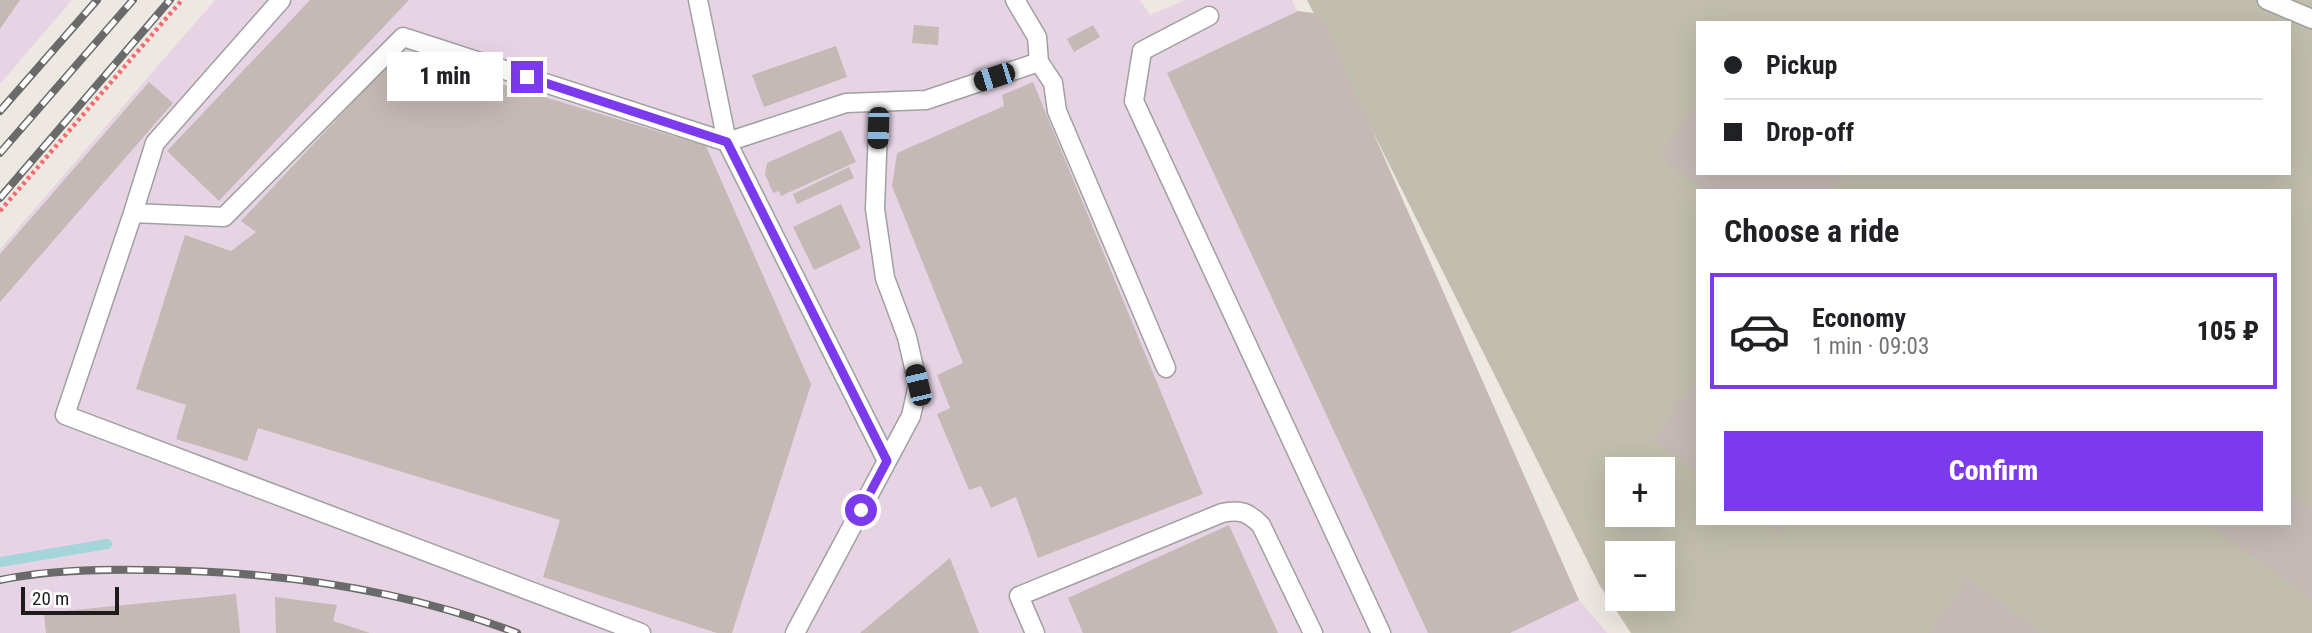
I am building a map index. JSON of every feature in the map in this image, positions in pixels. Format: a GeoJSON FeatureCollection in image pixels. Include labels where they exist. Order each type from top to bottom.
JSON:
{"type":"FeatureCollection","features":[{"type":"Feature","properties":{"kind":"lane"},"geometry":{"type":"LineString","coordinates":[[281,0],[155,143],[65,415],[641,633]]}},
{"type":"Feature","properties":{"kind":"lane"},"geometry":{"type":"LineString","coordinates":[[698,0],[727,142],[887,461]]}},
{"type":"Feature","properties":{"kind":"lane"},"geometry":{"type":"LineString","coordinates":[[1015,0],[1037,37],[1039,62],[1053,83],[1057,111],[1167,368]]}},
{"type":"Feature","properties":{"kind":"lane"},"geometry":{"type":"LineString","coordinates":[[2267,0],[2312,19]]}},
{"type":"Feature","properties":{"kind":"lane"},"geometry":{"type":"LineString","coordinates":[[1209,16],[1142,51],[1134,101],[1381,633]]}},
{"type":"Feature","properties":{"kind":"lane"},"geometry":{"type":"LineString","coordinates":[[133,213],[224,217],[403,37],[727,142],[846,103],[926,100],[1039,62]]}},
{"type":"Feature","properties":{"kind":"lane"},"geometry":{"type":"LineString","coordinates":[[795,633],[911,416],[918,385],[907,337],[885,278],[875,209],[879,102]]}},
{"type":"Feature","properties":{"kind":"lane"},"geometry":{"type":"LineString","coordinates":[[1035,633],[1019,596],[1235,510],[1250,513],[1261,525],[1313,633]]}},
{"type":"Feature","properties":{"kind":"path"},"geometry":{"type":"LineString","coordinates":[[0,211],[182,0]]}},
{"type":"Feature","properties":{"kind":"shaded area"},"geometry":{"type":"Polygon","coordinates":[[[0,0],[72,0],[0,84],[0,0]]]}},
{"type":"Feature","properties":{"kind":"shaded area"},"geometry":{"type":"Polygon","coordinates":[[[215,0],[1140,0],[1150,15],[1185,0],[1292,0],[1579,600],[1607,633],[0,633],[0,249],[215,0]]]}},
{"type":"Feature","properties":{"kind":"shaded area"},"geometry":{"type":"Polygon","coordinates":[[[1307,0],[2312,0],[2312,633],[1631,633],[1616,611],[1675,611],[1675,541],[1605,541],[1605,594],[1307,0]]]}},
{"type":"Feature","properties":{"kind":"building"},"geometry":{"type":"Polygon","coordinates":[[[0,0],[20,0],[0,29],[0,0]]]}},
{"type":"Feature","properties":{"kind":"building"},"geometry":{"type":"Polygon","coordinates":[[[310,0],[409,0],[219,201],[167,151],[310,0]]]}},
{"type":"Feature","properties":{"kind":"building"},"geometry":{"type":"Polygon","coordinates":[[[1298,11],[1321,14],[1579,600],[1510,633],[1428,633],[1167,73],[1298,11]]]}},
{"type":"Feature","properties":{"kind":"building"},"geometry":{"type":"Polygon","coordinates":[[[914,25],[939,27],[938,45],[912,43],[914,25]]]}},
{"type":"Feature","properties":{"kind":"building"},"geometry":{"type":"Polygon","coordinates":[[[1093,25],[1100,37],[1074,52],[1067,39],[1093,25]]]}},
{"type":"Feature","properties":{"kind":"building"},"geometry":{"type":"Polygon","coordinates":[[[836,46],[847,77],[764,107],[752,75],[836,46]]]}},
{"type":"Feature","properties":{"kind":"building"},"geometry":{"type":"Polygon","coordinates":[[[399,53],[706,146],[811,384],[732,633],[717,633],[543,577],[560,520],[258,428],[247,461],[176,439],[186,405],[136,389],[185,235],[231,251],[256,232],[241,221],[399,53]]]}},
{"type":"Feature","properties":{"kind":"building"},"geometry":{"type":"Polygon","coordinates":[[[149,82],[173,103],[0,302],[0,254],[149,82]]]}},
{"type":"Feature","properties":{"kind":"building"},"geometry":{"type":"Polygon","coordinates":[[[1033,82],[1203,494],[1038,558],[1016,497],[991,508],[981,486],[969,490],[937,414],[950,408],[937,375],[963,363],[892,186],[897,153],[1004,106],[1002,95],[1033,82]]]}},
{"type":"Feature","properties":{"kind":"building"},"geometry":{"type":"Polygon","coordinates":[[[1696,106],[1696,175],[1845,175],[1834,189],[1703,189],[1659,156],[1696,106]]]}},
{"type":"Feature","properties":{"kind":"building"},"geometry":{"type":"Polygon","coordinates":[[[841,130],[856,162],[781,196],[779,191],[773,193],[765,174],[767,163],[841,130]]]}},
{"type":"Feature","properties":{"kind":"building"},"geometry":{"type":"Polygon","coordinates":[[[849,167],[854,178],[797,204],[793,194],[849,167]]]}},
{"type":"Feature","properties":{"kind":"building"},"geometry":{"type":"Polygon","coordinates":[[[841,204],[861,248],[814,270],[793,227],[841,204]]]}},
{"type":"Feature","properties":{"kind":"building"},"geometry":{"type":"Polygon","coordinates":[[[1696,382],[1696,472],[1653,440],[1696,382]]]}},
{"type":"Feature","properties":{"kind":"building"},"geometry":{"type":"Polygon","coordinates":[[[2291,493],[2312,508],[2312,600],[2210,525],[2291,525],[2291,493]]]}},
{"type":"Feature","properties":{"kind":"building"},"geometry":{"type":"Polygon","coordinates":[[[1229,525],[1278,633],[1083,633],[1068,598],[1229,525]]]}},
{"type":"Feature","properties":{"kind":"building"},"geometry":{"type":"Polygon","coordinates":[[[1770,525],[1786,525],[1780,533],[1770,525]]]}},
{"type":"Feature","properties":{"kind":"building"},"geometry":{"type":"Polygon","coordinates":[[[950,558],[979,633],[860,633],[950,558]]]}},
{"type":"Feature","properties":{"kind":"building"},"geometry":{"type":"Polygon","coordinates":[[[1968,579],[2041,633],[1929,633],[1968,579]]]}},
{"type":"Feature","properties":{"kind":"building"},"geometry":{"type":"Polygon","coordinates":[[[236,594],[240,633],[46,633],[44,613],[236,594]]]}},
{"type":"Feature","properties":{"kind":"building"},"geometry":{"type":"Polygon","coordinates":[[[275,597],[337,605],[333,621],[370,633],[276,633],[275,597]]]}},
{"type":"Feature","properties":{"kind":"waterway"},"geometry":{"type":"LineString","coordinates":[[0,562],[107,544]]}},
{"type":"Feature","properties":{"kind":"railway"},"geometry":{"type":"LineString","coordinates":[[0,111],[97,0]]}},
{"type":"Feature","properties":{"kind":"railway"},"geometry":{"type":"LineString","coordinates":[[0,153],[133,0]]}},
{"type":"Feature","properties":{"kind":"railway"},"geometry":{"type":"LineString","coordinates":[[0,198],[170,0]]}},
{"type":"Feature","properties":{"kind":"railway"},"geometry":{"type":"LineString","coordinates":[[0,580],[55,572],[111,570],[242,574],[336,585],[382,594],[428,604],[517,633]]}},
{"type":"Feature","properties":{"kind":"route"},"geometry":{"type":"LineString","coordinates":[[527,77],[727,142],[887,461],[861,510]]}}]}
